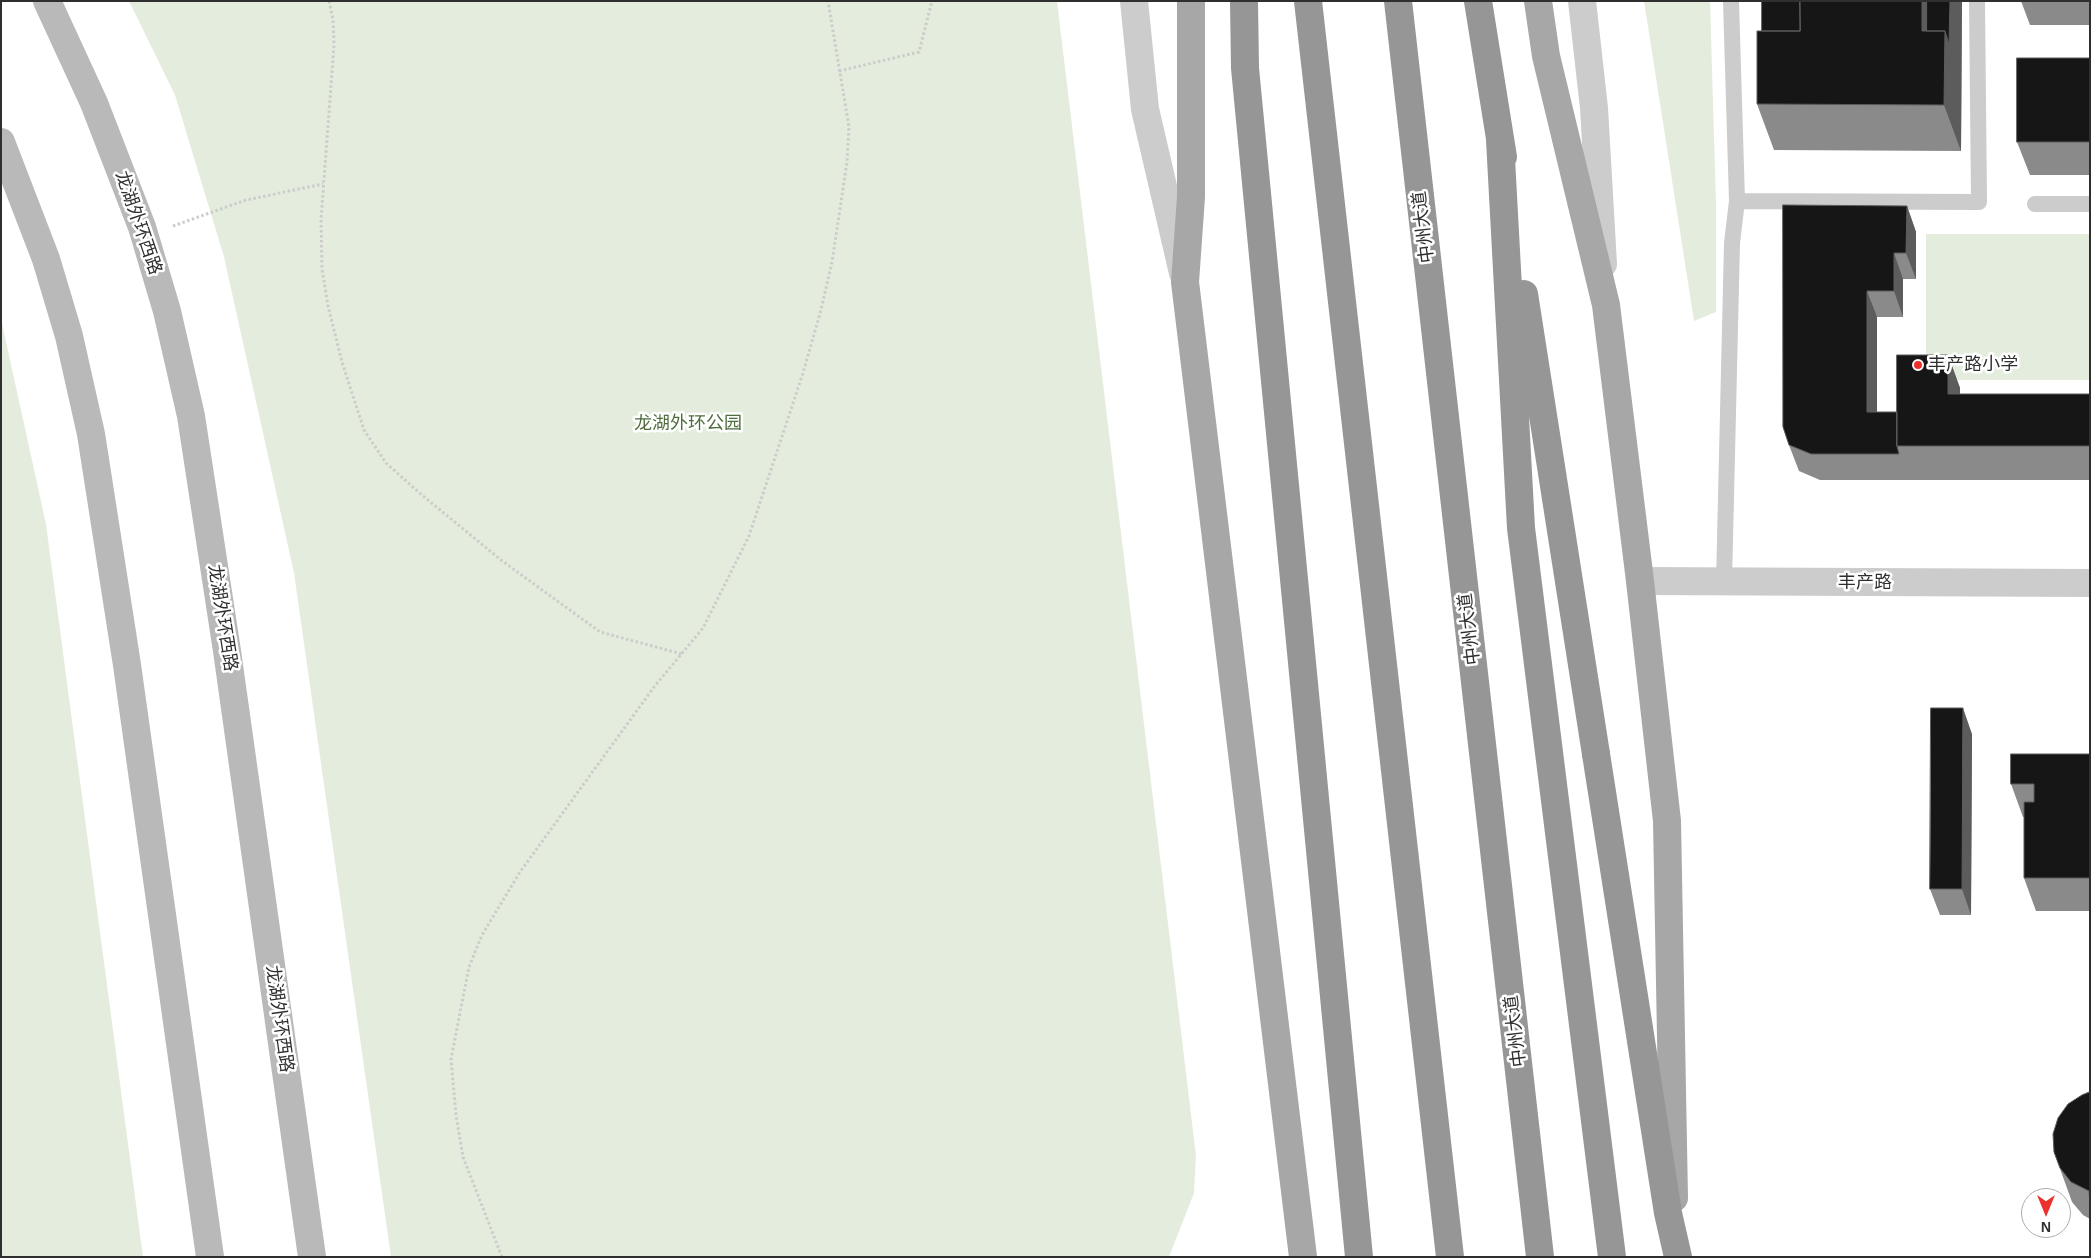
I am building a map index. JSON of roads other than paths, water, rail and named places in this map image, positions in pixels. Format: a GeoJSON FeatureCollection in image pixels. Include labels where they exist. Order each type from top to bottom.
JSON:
{"type":"FeatureCollection","features":[{"type":"Feature","properties":{"kind":"highway"},"geometry":{"type":"LineString","coordinates":[[1244,1],[1245,68],[1316,792],[1343,1102],[1359,1257]]}},
{"type":"Feature","properties":{"kind":"highway"},"geometry":{"type":"LineString","coordinates":[[1308,1],[1450,1257]]}},
{"type":"Feature","properties":{"kind":"highway","name":"中州大道"},"geometry":{"type":"LineString","coordinates":[[1398,1],[1540,1257]]}},
{"type":"Feature","properties":{"kind":"highway"},"geometry":{"type":"LineString","coordinates":[[1478,1],[1668,1213],[1677,1257]]}},
{"type":"Feature","properties":{"kind":"highway"},"geometry":{"type":"LineString","coordinates":[[1500,140],[1522,528],[1564,881],[1612,1257]]}},
{"type":"Feature","properties":{"kind":"highway"},"geometry":{"type":"LineString","coordinates":[[1340,1257],[1343,1102]]}},
{"type":"Feature","properties":{"kind":"main road","name":"龙湖外环西路"},"geometry":{"type":"LineString","coordinates":[[47,1],[94,103],[144,236],[167,311],[191,416],[227,651],[312,1257]]}},
{"type":"Feature","properties":{"kind":"main road"},"geometry":{"type":"LineString","coordinates":[[1191,1],[1191,197],[1185,282],[1303,1257]]}},
{"type":"Feature","properties":{"kind":"main road"},"geometry":{"type":"LineString","coordinates":[[1538,1],[1546,56],[1606,305],[1667,821],[1677,1257]]}},
{"type":"Feature","properties":{"kind":"main road"},"geometry":{"type":"LineString","coordinates":[[1,142],[46,259],[69,336],[91,434],[127,665],[210,1257]]}},
{"type":"Feature","properties":{"kind":"street"},"geometry":{"type":"LineString","coordinates":[[1134,1],[1145,109],[1185,282]]}},
{"type":"Feature","properties":{"kind":"street"},"geometry":{"type":"LineString","coordinates":[[1582,1],[1594,108],[1606,305]]}},
{"type":"Feature","properties":{"kind":"street","name":"丰产路"},"geometry":{"type":"LineString","coordinates":[[1640,581],[2090,583]]}},
{"type":"Feature","properties":{"kind":"lane"},"geometry":{"type":"LineString","coordinates":[[1724,582],[1732,243],[1737,201],[1731,1]]}},
{"type":"Feature","properties":{"kind":"lane"},"geometry":{"type":"LineString","coordinates":[[1737,201],[1979,202],[1978,1]]}},
{"type":"Feature","properties":{"kind":"lane"},"geometry":{"type":"LineString","coordinates":[[2035,204],[2090,204]]}},
{"type":"Feature","properties":{"kind":"place","name":"丰产路小学"},"geometry":{"type":"Point","coordinates":[1918,365]}},
{"type":"Feature","properties":{"kind":"park label","name":"龙湖外环公园"},"geometry":{"type":"Point","coordinates":[688,424]}}]}
